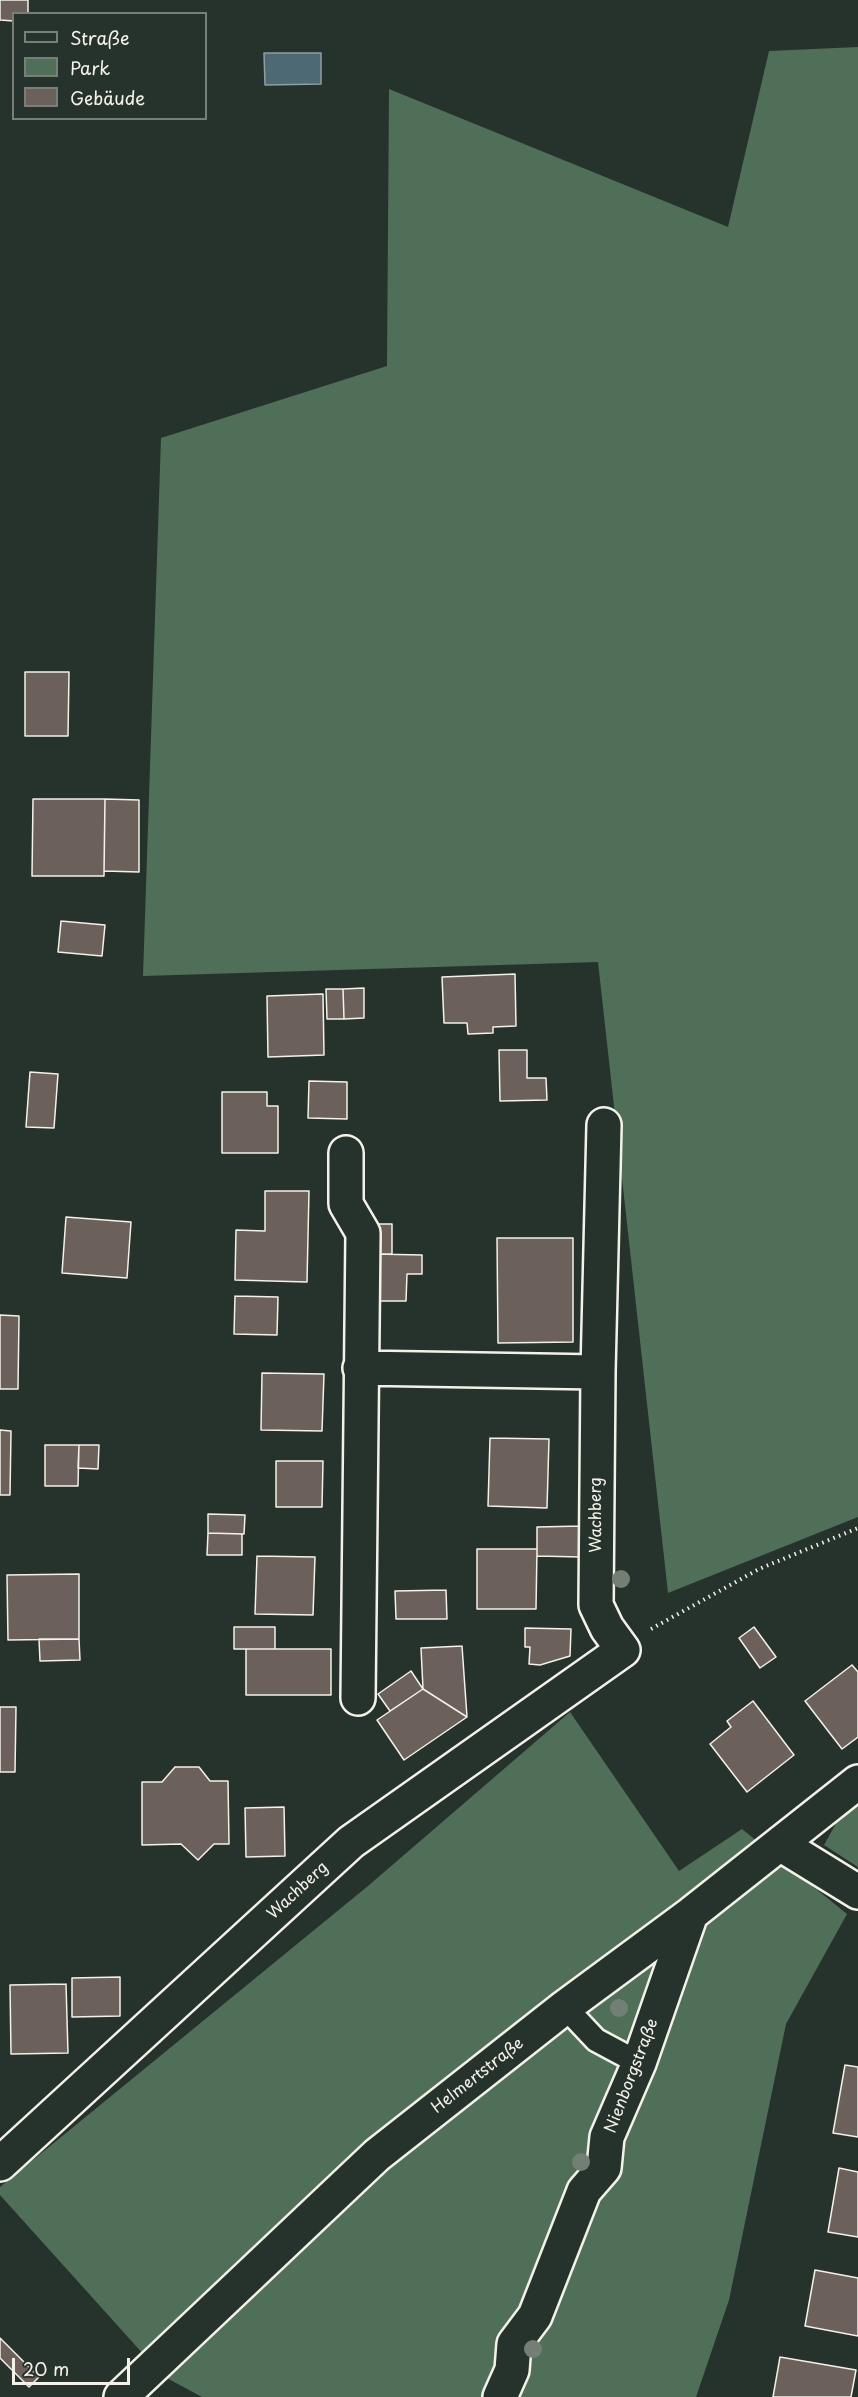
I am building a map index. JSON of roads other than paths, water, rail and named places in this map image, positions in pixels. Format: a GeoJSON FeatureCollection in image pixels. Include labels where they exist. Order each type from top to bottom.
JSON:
{"type":"FeatureCollection","features":[{"type":"Feature","properties":{"kind":"street","name":"Wachberg"},"geometry":{"type":"LineString","coordinates":[[0,2164],[351,1842],[623,1650],[607,1628],[596,1605],[598,1372],[604,1125]]}},
{"type":"Feature","properties":{"kind":"street"},"geometry":{"type":"LineString","coordinates":[[346,1153],[346,1204],[363,1233],[358,1698]]}},
{"type":"Feature","properties":{"kind":"street"},"geometry":{"type":"LineString","coordinates":[[360,1368],[598,1372]]}},
{"type":"Feature","properties":{"kind":"street","name":"Helmertstraße"},"geometry":{"type":"LineString","coordinates":[[121,2397],[377,2156],[565,2007],[691,1914],[858,1782]]}},
{"type":"Feature","properties":{"kind":"street"},"geometry":{"type":"LineString","coordinates":[[780,1844],[858,1892]]}},
{"type":"Feature","properties":{"kind":"street","name":"Nienborgstraße"},"geometry":{"type":"LineString","coordinates":[[501,2397],[512,2370],[514,2344],[535,2316],[584,2191],[604,2168],[607,2137],[639,2063],[691,1914]]}},
{"type":"Feature","properties":{"kind":"lane"},"geometry":{"type":"LineString","coordinates":[[565,2007],[596,2040],[639,2063]]}},
{"type":"Feature","properties":{"kind":"water"},"geometry":{"type":"Polygon","coordinates":[[[264,53],[321,53],[321,84],[265,85],[264,53]]]}}]}
